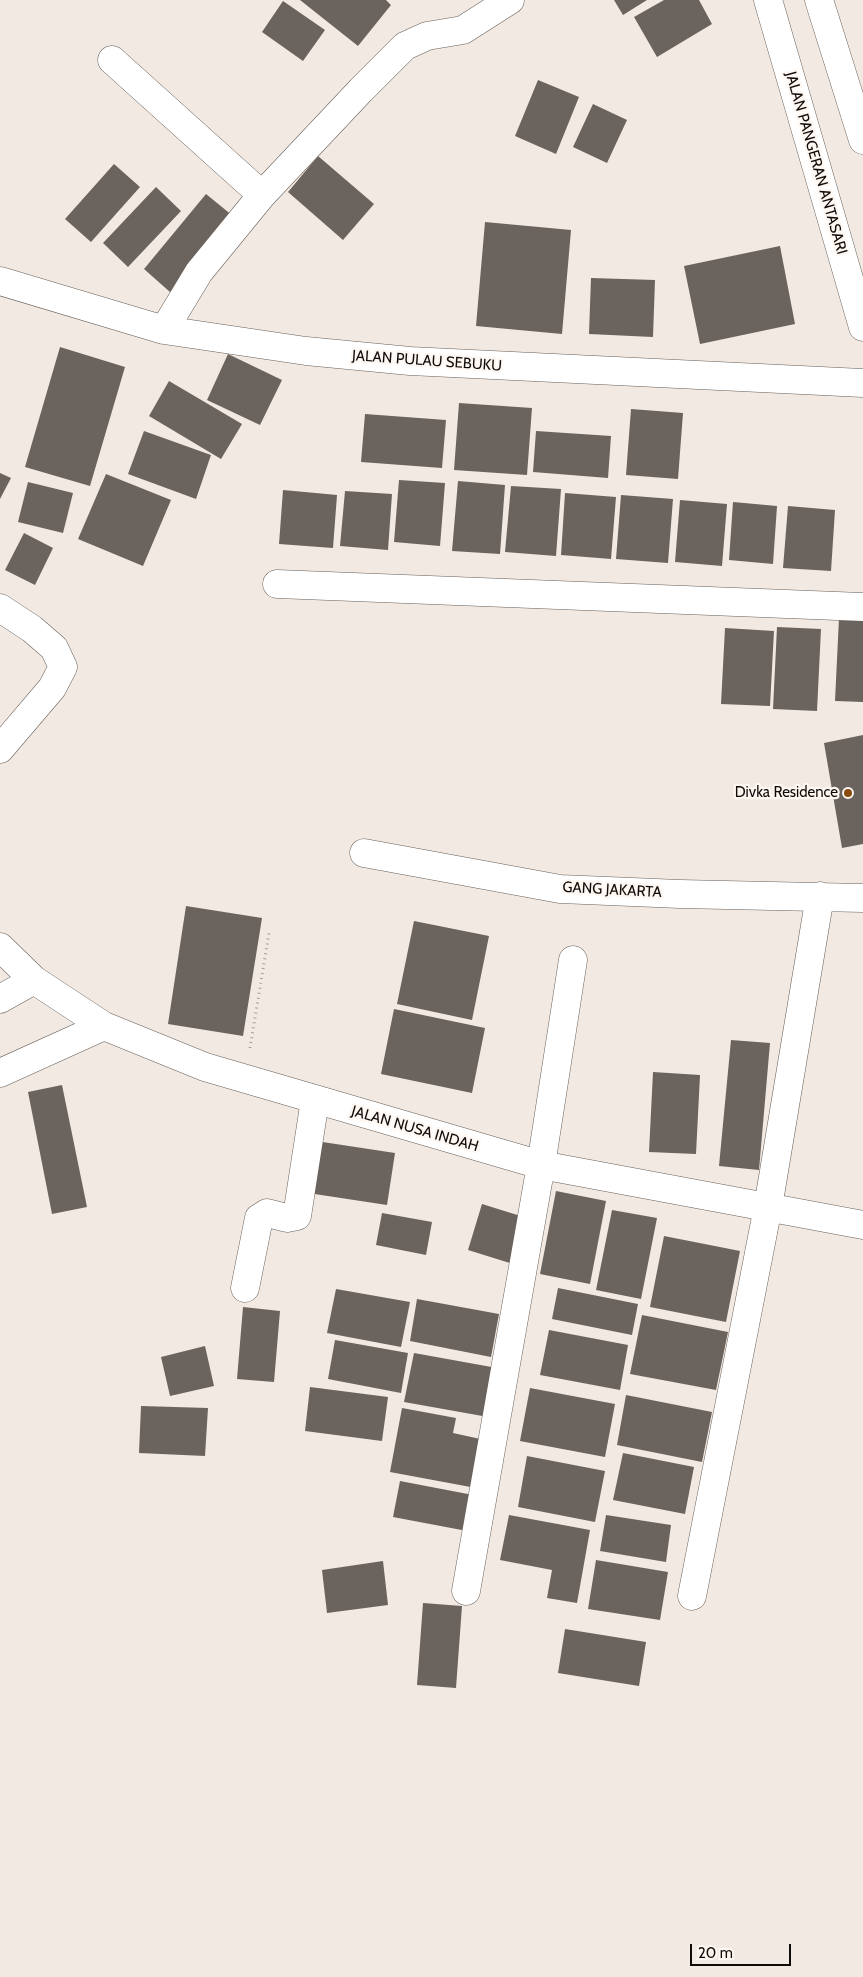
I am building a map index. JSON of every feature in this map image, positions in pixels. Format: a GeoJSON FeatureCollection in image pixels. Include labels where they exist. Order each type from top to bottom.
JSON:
{"type":"FeatureCollection","features":[{"type":"Feature","properties":{"kind":"street"},"geometry":{"type":"LineString","coordinates":[[164,330],[199,272],[262,195],[405,46],[427,36],[464,30],[510,0]]}},
{"type":"Feature","properties":{"kind":"street","name":"JALAN PANGERAN ANTASARI"},"geometry":{"type":"LineString","coordinates":[[768,0],[863,327]]}},
{"type":"Feature","properties":{"kind":"street"},"geometry":{"type":"LineString","coordinates":[[819,0],[863,140]]}},
{"type":"Feature","properties":{"kind":"street"},"geometry":{"type":"LineString","coordinates":[[112,60],[262,195]]}},
{"type":"Feature","properties":{"kind":"street","name":"JALAN PULAU SEBUKU"},"geometry":{"type":"LineString","coordinates":[[0,281],[164,330],[306,351],[410,361],[863,383]]}},
{"type":"Feature","properties":{"kind":"street"},"geometry":{"type":"LineString","coordinates":[[277,584],[863,607]]}},
{"type":"Feature","properties":{"kind":"street"},"geometry":{"type":"LineString","coordinates":[[0,608],[32,629],[54,648],[63,667],[52,688],[0,749]]}},
{"type":"Feature","properties":{"kind":"street","name":"GANG JAKARTA"},"geometry":{"type":"LineString","coordinates":[[364,853],[560,889],[863,898]]}},
{"type":"Feature","properties":{"kind":"street"},"geometry":{"type":"LineString","coordinates":[[692,1596],[768,1207],[820,896]]}},
{"type":"Feature","properties":{"kind":"street","name":"JALAN NUSA INDAH"},"geometry":{"type":"LineString","coordinates":[[0,947],[34,980],[104,1026],[205,1067],[541,1166],[863,1225]]}},
{"type":"Feature","properties":{"kind":"street"},"geometry":{"type":"LineString","coordinates":[[466,1591],[541,1166],[573,960]]}},
{"type":"Feature","properties":{"kind":"street"},"geometry":{"type":"LineString","coordinates":[[0,999],[34,980]]}},
{"type":"Feature","properties":{"kind":"street"},"geometry":{"type":"LineString","coordinates":[[0,1073],[104,1026]]}},
{"type":"Feature","properties":{"kind":"street"},"geometry":{"type":"LineString","coordinates":[[245,1288],[259,1218],[267,1213],[287,1218],[297,1216],[315,1100]]}},
{"type":"Feature","properties":{"kind":"path"},"geometry":{"type":"LineString","coordinates":[[245,1079],[269,933]]}},
{"type":"Feature","properties":{"kind":"building"},"geometry":{"type":"Polygon","coordinates":[[[300,0],[386,0],[391,5],[358,46],[300,0]]]}},
{"type":"Feature","properties":{"kind":"building"},"geometry":{"type":"Polygon","coordinates":[[[614,0],[647,0],[623,15],[614,0]]]}},
{"type":"Feature","properties":{"kind":"building"},"geometry":{"type":"Polygon","coordinates":[[[664,0],[699,0],[712,24],[657,57],[634,17],[664,0]]]}},
{"type":"Feature","properties":{"kind":"building"},"geometry":{"type":"Polygon","coordinates":[[[283,1],[325,30],[303,61],[262,32],[283,1]]]}},
{"type":"Feature","properties":{"kind":"building"},"geometry":{"type":"Polygon","coordinates":[[[538,80],[579,97],[556,154],[515,136],[538,80]]]}},
{"type":"Feature","properties":{"kind":"building"},"geometry":{"type":"Polygon","coordinates":[[[593,104],[627,120],[607,163],[573,147],[593,104]]]}},
{"type":"Feature","properties":{"kind":"building"},"geometry":{"type":"Polygon","coordinates":[[[318,156],[374,204],[343,240],[288,192],[318,156]]]}},
{"type":"Feature","properties":{"kind":"building"},"geometry":{"type":"Polygon","coordinates":[[[114,164],[140,187],[91,242],[65,219],[114,164]]]}},
{"type":"Feature","properties":{"kind":"building"},"geometry":{"type":"Polygon","coordinates":[[[156,187],[181,211],[128,267],[103,243],[156,187]]]}},
{"type":"Feature","properties":{"kind":"building"},"geometry":{"type":"Polygon","coordinates":[[[206,194],[233,216],[170,292],[144,269],[206,194]]]}},
{"type":"Feature","properties":{"kind":"building"},"geometry":{"type":"Polygon","coordinates":[[[485,222],[571,230],[562,334],[476,326],[485,222]]]}},
{"type":"Feature","properties":{"kind":"building"},"geometry":{"type":"Polygon","coordinates":[[[780,246],[795,324],[700,344],[684,266],[780,246]]]}},
{"type":"Feature","properties":{"kind":"building"},"geometry":{"type":"Polygon","coordinates":[[[591,278],[655,280],[653,337],[589,334],[591,278]]]}},
{"type":"Feature","properties":{"kind":"building"},"geometry":{"type":"Polygon","coordinates":[[[60,347],[125,367],[90,486],[25,467],[60,347]]]}},
{"type":"Feature","properties":{"kind":"building"},"geometry":{"type":"Polygon","coordinates":[[[228,354],[282,380],[260,425],[207,400],[228,354]]]}},
{"type":"Feature","properties":{"kind":"building"},"geometry":{"type":"Polygon","coordinates":[[[169,381],[242,424],[221,459],[149,416],[169,381]]]}},
{"type":"Feature","properties":{"kind":"building"},"geometry":{"type":"Polygon","coordinates":[[[459,403],[532,408],[527,475],[454,470],[459,403]]]}},
{"type":"Feature","properties":{"kind":"building"},"geometry":{"type":"Polygon","coordinates":[[[631,409],[683,413],[678,479],[626,475],[631,409]]]}},
{"type":"Feature","properties":{"kind":"building"},"geometry":{"type":"Polygon","coordinates":[[[365,414],[446,420],[442,468],[361,462],[365,414]]]}},
{"type":"Feature","properties":{"kind":"building"},"geometry":{"type":"Polygon","coordinates":[[[144,431],[211,455],[196,499],[128,474],[144,431]]]}},
{"type":"Feature","properties":{"kind":"building"},"geometry":{"type":"Polygon","coordinates":[[[536,431],[611,436],[608,478],[533,472],[536,431]]]}},
{"type":"Feature","properties":{"kind":"building"},"geometry":{"type":"Polygon","coordinates":[[[0,473],[11,478],[0,499],[0,473]]]}},
{"type":"Feature","properties":{"kind":"building"},"geometry":{"type":"Polygon","coordinates":[[[106,474],[171,500],[143,566],[78,539],[106,474]]]}},
{"type":"Feature","properties":{"kind":"building"},"geometry":{"type":"Polygon","coordinates":[[[399,480],[445,483],[440,546],[394,542],[399,480]]]}},
{"type":"Feature","properties":{"kind":"building"},"geometry":{"type":"Polygon","coordinates":[[[458,481],[505,485],[500,554],[452,551],[458,481]]]}},
{"type":"Feature","properties":{"kind":"building"},"geometry":{"type":"Polygon","coordinates":[[[28,482],[73,493],[63,533],[18,522],[28,482]]]}},
{"type":"Feature","properties":{"kind":"building"},"geometry":{"type":"Polygon","coordinates":[[[511,486],[561,489],[556,556],[505,552],[511,486]]]}},
{"type":"Feature","properties":{"kind":"building"},"geometry":{"type":"Polygon","coordinates":[[[283,490],[337,495],[333,548],[279,544],[283,490]]]}},
{"type":"Feature","properties":{"kind":"building"},"geometry":{"type":"Polygon","coordinates":[[[345,491],[392,494],[388,550],[340,546],[345,491]]]}},
{"type":"Feature","properties":{"kind":"building"},"geometry":{"type":"Polygon","coordinates":[[[565,493],[616,497],[611,559],[561,555],[565,493]]]}},
{"type":"Feature","properties":{"kind":"building"},"geometry":{"type":"Polygon","coordinates":[[[621,495],[673,499],[668,563],[616,559],[621,495]]]}},
{"type":"Feature","properties":{"kind":"building"},"geometry":{"type":"Polygon","coordinates":[[[680,500],[727,504],[722,566],[675,562],[680,500]]]}},
{"type":"Feature","properties":{"kind":"building"},"geometry":{"type":"Polygon","coordinates":[[[733,502],[777,506],[773,564],[729,560],[733,502]]]}},
{"type":"Feature","properties":{"kind":"building"},"geometry":{"type":"Polygon","coordinates":[[[788,506],[835,510],[831,571],[783,568],[788,506]]]}},
{"type":"Feature","properties":{"kind":"building"},"geometry":{"type":"Polygon","coordinates":[[[24,533],[53,548],[35,585],[5,570],[24,533]]]}},
{"type":"Feature","properties":{"kind":"building"},"geometry":{"type":"Polygon","coordinates":[[[839,618],[863,620],[863,702],[835,701],[839,618]]]}},
{"type":"Feature","properties":{"kind":"building"},"geometry":{"type":"Polygon","coordinates":[[[777,627],[821,629],[817,711],[773,709],[777,627]]]}},
{"type":"Feature","properties":{"kind":"building"},"geometry":{"type":"Polygon","coordinates":[[[725,628],[774,631],[770,706],[721,704],[725,628]]]}},
{"type":"Feature","properties":{"kind":"building","name":"Divka Residence"},"geometry":{"type":"Polygon","coordinates":[[[863,735],[863,844],[842,848],[824,743],[863,735]]]}},
{"type":"Feature","properties":{"kind":"building"},"geometry":{"type":"Polygon","coordinates":[[[186,906],[262,918],[243,1036],[168,1024],[186,906]]]}},
{"type":"Feature","properties":{"kind":"building"},"geometry":{"type":"Polygon","coordinates":[[[414,921],[489,936],[472,1020],[397,1004],[414,921]]]}},
{"type":"Feature","properties":{"kind":"building"},"geometry":{"type":"Polygon","coordinates":[[[394,1009],[485,1028],[472,1093],[381,1074],[394,1009]]]}},
{"type":"Feature","properties":{"kind":"building"},"geometry":{"type":"Polygon","coordinates":[[[731,1040],[770,1043],[759,1170],[719,1166],[731,1040]]]}},
{"type":"Feature","properties":{"kind":"building"},"geometry":{"type":"Polygon","coordinates":[[[653,1072],[700,1075],[696,1154],[649,1152],[653,1072]]]}},
{"type":"Feature","properties":{"kind":"building"},"geometry":{"type":"Polygon","coordinates":[[[62,1085],[87,1207],[52,1214],[28,1092],[62,1085]]]}},
{"type":"Feature","properties":{"kind":"building"},"geometry":{"type":"Polygon","coordinates":[[[316,1141],[395,1153],[387,1205],[308,1193],[316,1141]]]}},
{"type":"Feature","properties":{"kind":"building"},"geometry":{"type":"Polygon","coordinates":[[[556,1191],[606,1201],[590,1284],[540,1274],[556,1191]]]}},
{"type":"Feature","properties":{"kind":"building"},"geometry":{"type":"Polygon","coordinates":[[[482,1204],[527,1218],[513,1264],[468,1250],[482,1204]]]}},
{"type":"Feature","properties":{"kind":"building"},"geometry":{"type":"Polygon","coordinates":[[[612,1210],[657,1218],[641,1299],[596,1290],[612,1210]]]}},
{"type":"Feature","properties":{"kind":"building"},"geometry":{"type":"Polygon","coordinates":[[[382,1213],[432,1222],[426,1255],[376,1245],[382,1213]]]}},
{"type":"Feature","properties":{"kind":"building"},"geometry":{"type":"Polygon","coordinates":[[[664,1236],[740,1251],[726,1322],[650,1307],[664,1236]]]}},
{"type":"Feature","properties":{"kind":"building"},"geometry":{"type":"Polygon","coordinates":[[[558,1288],[638,1304],[632,1335],[552,1319],[558,1288]]]}},
{"type":"Feature","properties":{"kind":"building"},"geometry":{"type":"Polygon","coordinates":[[[336,1289],[410,1302],[401,1347],[327,1333],[336,1289]]]}},
{"type":"Feature","properties":{"kind":"building"},"geometry":{"type":"Polygon","coordinates":[[[417,1299],[499,1314],[491,1357],[410,1341],[417,1299]]]}},
{"type":"Feature","properties":{"kind":"building"},"geometry":{"type":"Polygon","coordinates":[[[243,1307],[280,1311],[274,1382],[237,1379],[243,1307]]]}},
{"type":"Feature","properties":{"kind":"building"},"geometry":{"type":"Polygon","coordinates":[[[642,1315],[728,1332],[716,1390],[630,1374],[642,1315]]]}},
{"type":"Feature","properties":{"kind":"building"},"geometry":{"type":"Polygon","coordinates":[[[549,1330],[628,1345],[620,1390],[540,1375],[549,1330]]]}},
{"type":"Feature","properties":{"kind":"building"},"geometry":{"type":"Polygon","coordinates":[[[335,1340],[408,1353],[401,1393],[328,1379],[335,1340]]]}},
{"type":"Feature","properties":{"kind":"building"},"geometry":{"type":"Polygon","coordinates":[[[205,1346],[214,1386],[170,1396],[161,1357],[205,1346]]]}},
{"type":"Feature","properties":{"kind":"building"},"geometry":{"type":"Polygon","coordinates":[[[414,1353],[497,1368],[488,1417],[404,1402],[414,1353]]]}},
{"type":"Feature","properties":{"kind":"building"},"geometry":{"type":"Polygon","coordinates":[[[310,1387],[388,1397],[382,1441],[305,1431],[310,1387]]]}},
{"type":"Feature","properties":{"kind":"building"},"geometry":{"type":"Polygon","coordinates":[[[530,1388],[615,1404],[605,1457],[520,1441],[530,1388]]]}},
{"type":"Feature","properties":{"kind":"building"},"geometry":{"type":"Polygon","coordinates":[[[626,1395],[712,1412],[702,1462],[617,1445],[626,1395]]]}},
{"type":"Feature","properties":{"kind":"building"},"geometry":{"type":"Polygon","coordinates":[[[141,1406],[208,1408],[205,1456],[139,1453],[141,1406]]]}},
{"type":"Feature","properties":{"kind":"building"},"geometry":{"type":"Polygon","coordinates":[[[402,1408],[456,1418],[453,1433],[485,1440],[476,1488],[390,1472],[402,1408]]]}},
{"type":"Feature","properties":{"kind":"building"},"geometry":{"type":"Polygon","coordinates":[[[623,1453],[694,1467],[685,1514],[613,1500],[623,1453]]]}},
{"type":"Feature","properties":{"kind":"building"},"geometry":{"type":"Polygon","coordinates":[[[527,1456],[605,1471],[595,1522],[518,1507],[527,1456]]]}},
{"type":"Feature","properties":{"kind":"building"},"geometry":{"type":"Polygon","coordinates":[[[400,1481],[473,1495],[467,1531],[393,1517],[400,1481]]]}},
{"type":"Feature","properties":{"kind":"building"},"geometry":{"type":"Polygon","coordinates":[[[509,1515],[590,1530],[577,1603],[547,1598],[552,1570],[500,1560],[509,1515]]]}},
{"type":"Feature","properties":{"kind":"building"},"geometry":{"type":"Polygon","coordinates":[[[606,1515],[671,1525],[666,1562],[600,1551],[606,1515]]]}},
{"type":"Feature","properties":{"kind":"building"},"geometry":{"type":"Polygon","coordinates":[[[596,1560],[668,1572],[660,1620],[588,1609],[596,1560]]]}},
{"type":"Feature","properties":{"kind":"building"},"geometry":{"type":"Polygon","coordinates":[[[383,1561],[388,1605],[327,1613],[322,1570],[383,1561]]]}},
{"type":"Feature","properties":{"kind":"building"},"geometry":{"type":"Polygon","coordinates":[[[423,1603],[462,1606],[456,1688],[417,1685],[423,1603]]]}},
{"type":"Feature","properties":{"kind":"building"},"geometry":{"type":"Polygon","coordinates":[[[565,1629],[646,1642],[639,1686],[558,1673],[565,1629]]]}},
{"type":"Feature","properties":{"kind":"place","name":"Divka Residence"},"geometry":{"type":"Point","coordinates":[848,793]}}]}
